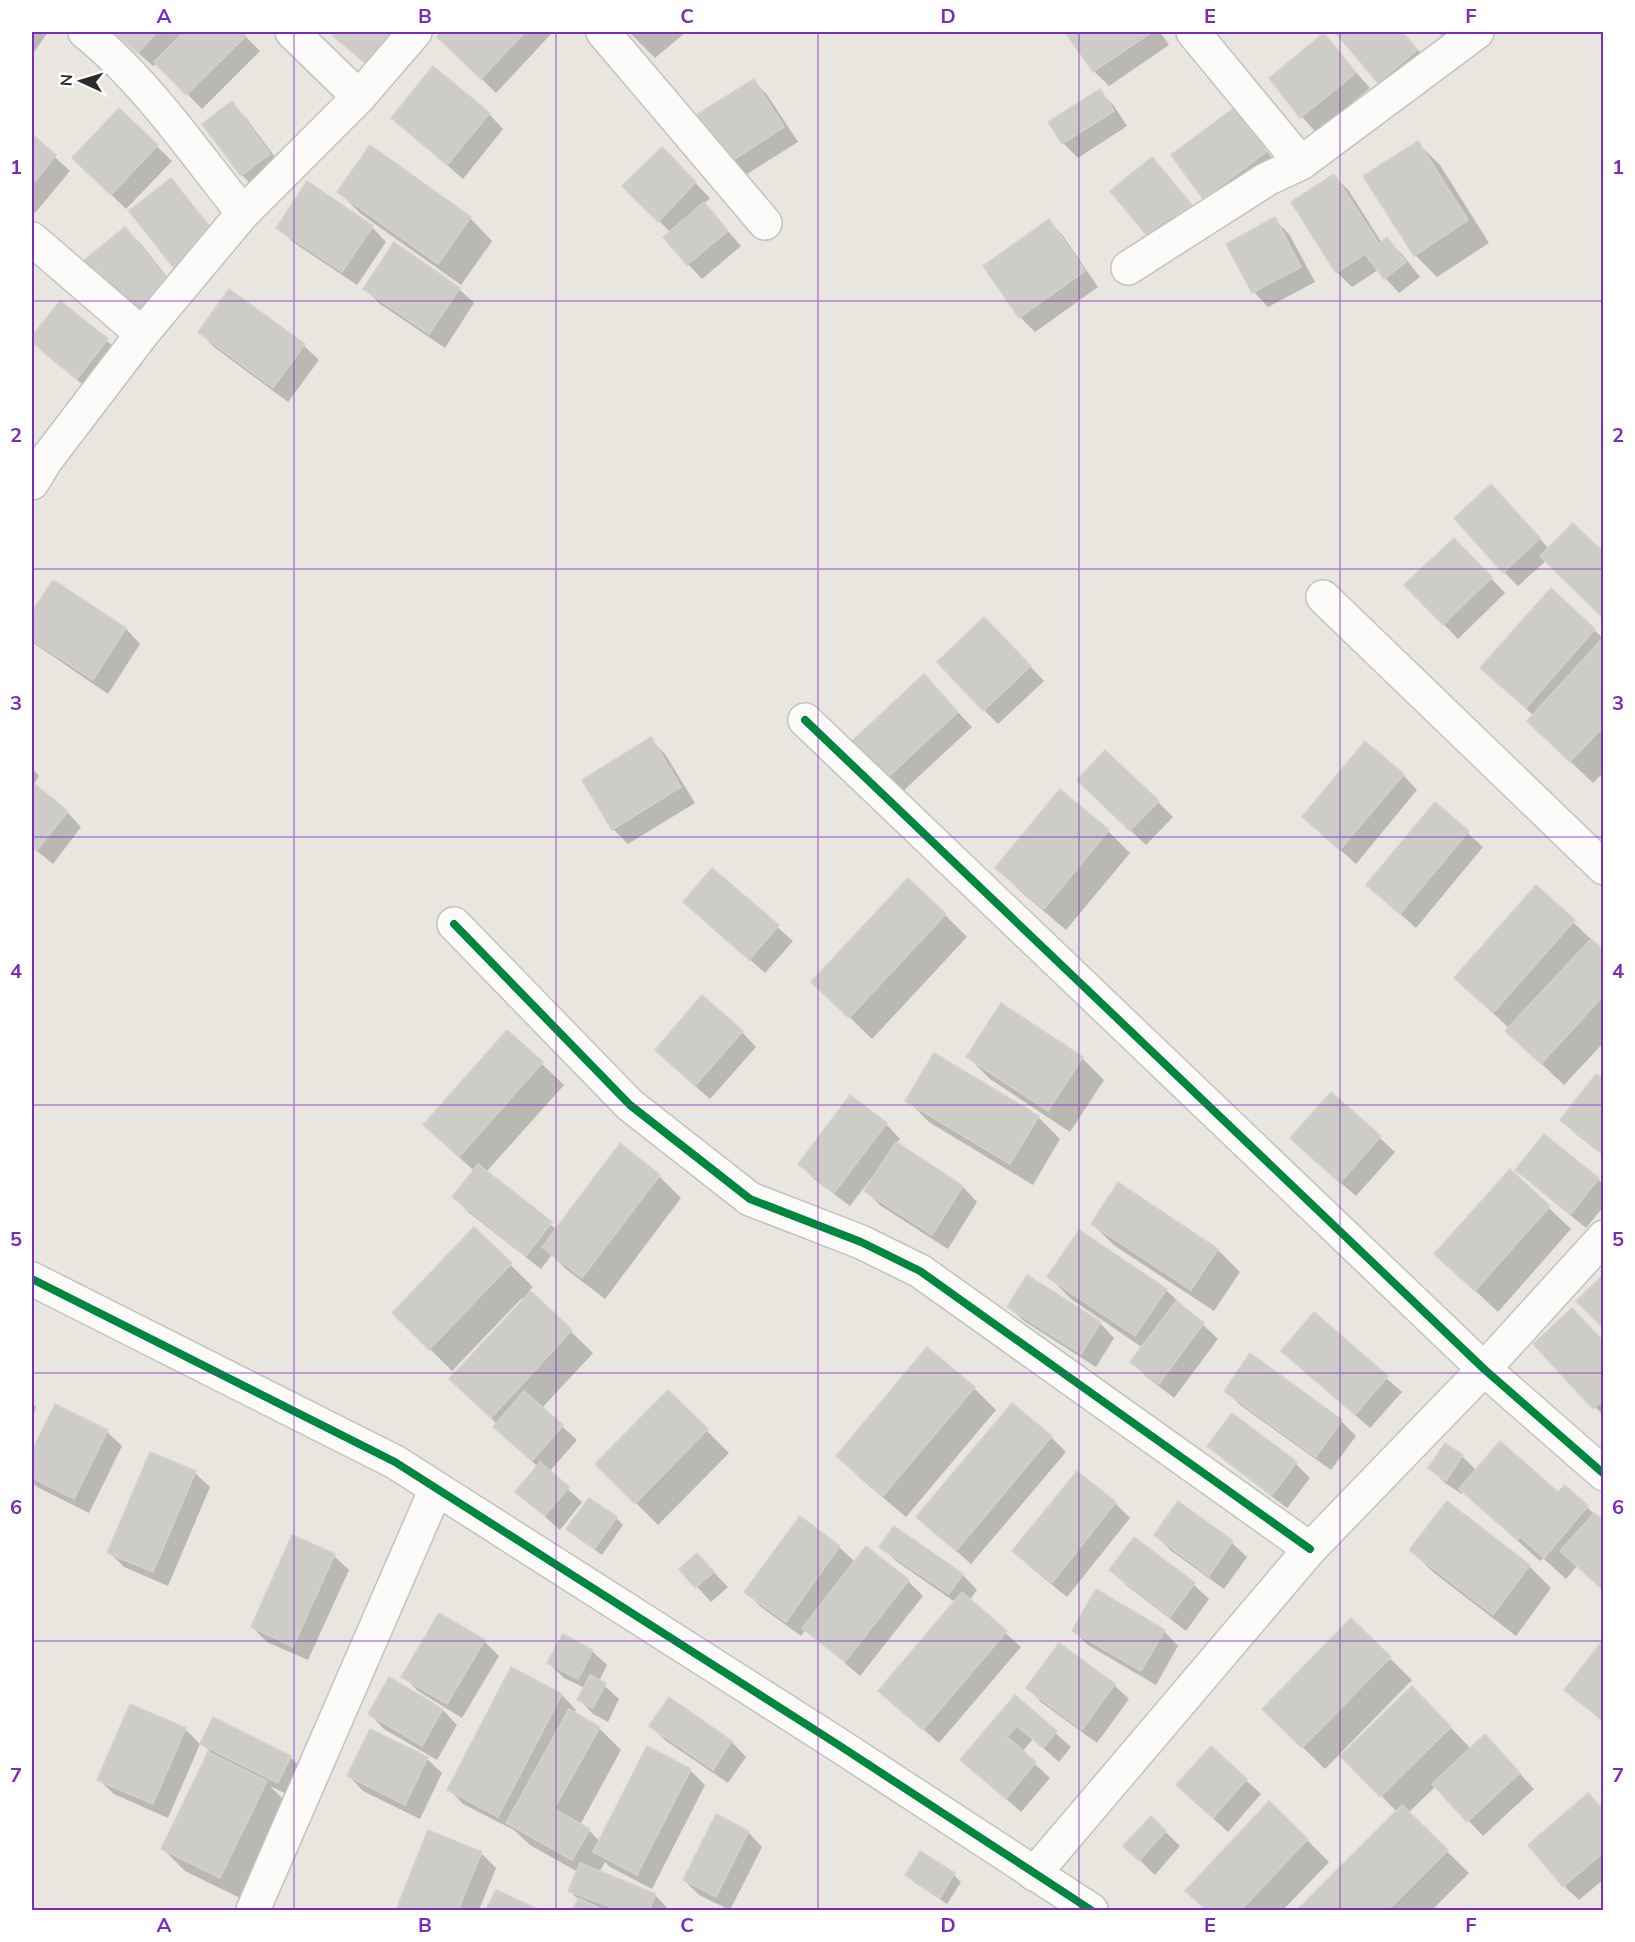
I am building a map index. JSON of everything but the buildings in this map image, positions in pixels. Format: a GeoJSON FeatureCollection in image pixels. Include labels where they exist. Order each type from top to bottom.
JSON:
{"type":"FeatureCollection","features":[{"type":"Feature","properties":{"kind":"street"},"geometry":{"type":"LineString","coordinates":[[85,32],[108,50],[156,105],[243,213]]}},
{"type":"Feature","properties":{"kind":"street"},"geometry":{"type":"LineString","coordinates":[[292,32],[359,97]]}},
{"type":"Feature","properties":{"kind":"street"},"geometry":{"type":"LineString","coordinates":[[36,464],[243,213],[359,97],[415,32]]}},
{"type":"Feature","properties":{"kind":"street"},"geometry":{"type":"LineString","coordinates":[[603,32],[765,223]]}},
{"type":"Feature","properties":{"kind":"street"},"geometry":{"type":"LineString","coordinates":[[1193,32],[1301,163]]}},
{"type":"Feature","properties":{"kind":"street"},"geometry":{"type":"LineString","coordinates":[[1128,268],[1267,180],[1301,163],[1477,32]]}},
{"type":"Feature","properties":{"kind":"street"},"geometry":{"type":"LineString","coordinates":[[32,239],[142,334]]}},
{"type":"Feature","properties":{"kind":"street"},"geometry":{"type":"LineString","coordinates":[[1323,597],[1604,868]]}},
{"type":"Feature","properties":{"kind":"street"},"geometry":{"type":"LineString","coordinates":[[805,720],[1484,1369],[1604,1474]]}},
{"type":"Feature","properties":{"kind":"street"},"geometry":{"type":"LineString","coordinates":[[454,924],[630,1105],[750,1199],[861,1242],[920,1272],[1310,1549]]}},
{"type":"Feature","properties":{"kind":"street"},"geometry":{"type":"LineString","coordinates":[[1034,1874],[1310,1549],[1484,1369],[1604,1237]]}},
{"type":"Feature","properties":{"kind":"street"},"geometry":{"type":"LineString","coordinates":[[32,1279],[395,1462],[827,1738],[1090,1911]]}},
{"type":"Feature","properties":{"kind":"street"},"geometry":{"type":"LineString","coordinates":[[253,1911],[436,1489]]}},
{"type":"Feature","properties":{"kind":"cycle path"},"geometry":{"type":"LineString","coordinates":[[805,720],[1484,1369],[1604,1474]]}},
{"type":"Feature","properties":{"kind":"cycle path"},"geometry":{"type":"LineString","coordinates":[[454,924],[630,1105],[750,1199],[861,1242],[920,1271],[1310,1549]]}},
{"type":"Feature","properties":{"kind":"cycle path"},"geometry":{"type":"LineString","coordinates":[[32,1279],[395,1462],[837,1744],[1091,1910]]}}]}
